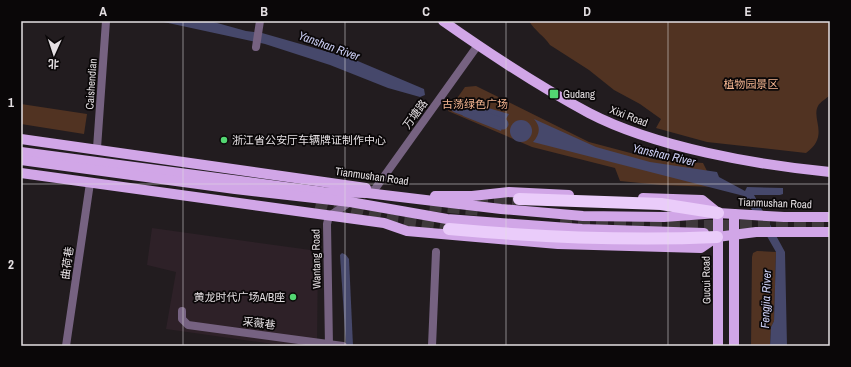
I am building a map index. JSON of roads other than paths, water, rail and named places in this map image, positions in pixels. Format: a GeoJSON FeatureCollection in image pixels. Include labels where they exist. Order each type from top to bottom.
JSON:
{"type":"FeatureCollection","features":[{"type":"Feature","properties":{"kind":"highway"},"geometry":{"type":"LineString","coordinates":[[519,199],[661,204],[718,213]]}},
{"type":"Feature","properties":{"kind":"highway"},"geometry":{"type":"LineString","coordinates":[[449,229],[582,238],[655,240],[717,237]]}},
{"type":"Feature","properties":{"kind":"main road","name":"Xixi Road"},"geometry":{"type":"LineString","coordinates":[[442,21],[478,45],[590,113],[640,133],[685,146],[737,158],[830,172]]}},
{"type":"Feature","properties":{"kind":"main road","name":"Tianmushan Road"},"geometry":{"type":"LineString","coordinates":[[21,139],[97,148],[494,209],[583,216],[664,217],[718,213],[784,217],[830,217]]}},
{"type":"Feature","properties":{"kind":"main road","name":"Tianmushan Road"},"geometry":{"type":"LineString","coordinates":[[21,152],[323,192],[371,191],[440,196],[472,196],[509,192],[702,200],[718,213]]}},
{"type":"Feature","properties":{"kind":"main road"},"geometry":{"type":"LineString","coordinates":[[21,160],[235,190],[350,202],[447,219],[582,229],[701,232],[717,237],[756,232],[830,232]]}},
{"type":"Feature","properties":{"kind":"main road"},"geometry":{"type":"LineString","coordinates":[[21,174],[384,223],[406,231],[558,244],[701,248],[717,237]]}},
{"type":"Feature","properties":{"kind":"main road","name":"Gucui Road"},"geometry":{"type":"LineString","coordinates":[[718,213],[718,346]]}},
{"type":"Feature","properties":{"kind":"main road"},"geometry":{"type":"LineString","coordinates":[[734,214],[734,346]]}},
{"type":"Feature","properties":{"kind":"street","name":"Caishendian"},"geometry":{"type":"LineString","coordinates":[[97,148],[106,21]]}},
{"type":"Feature","properties":{"kind":"street"},"geometry":{"type":"LineString","coordinates":[[256,46],[260,21]]}},
{"type":"Feature","properties":{"kind":"street","name":"万塘路"},"geometry":{"type":"LineString","coordinates":[[371,191],[478,45]]}},
{"type":"Feature","properties":{"kind":"street","name":"曲荷巷"},"geometry":{"type":"LineString","coordinates":[[66,346],[90,183]]}},
{"type":"Feature","properties":{"kind":"street","name":"Wantang Road"},"geometry":{"type":"LineString","coordinates":[[329,345],[326,233],[329,216],[350,202],[371,191]]}},
{"type":"Feature","properties":{"kind":"street"},"geometry":{"type":"LineString","coordinates":[[432,346],[436,252]]}},
{"type":"Feature","properties":{"kind":"street","name":"采薇巷"},"geometry":{"type":"LineString","coordinates":[[182,311],[182,319],[188,325],[343,346]]}},
{"type":"Feature","properties":{"kind":"water"},"geometry":{"type":"Polygon","coordinates":[[[159,21],[210,21],[246,31],[262,33],[353,59],[424,89],[425,95],[420,97],[388,88],[330,65],[265,44],[159,21]]]}},
{"type":"Feature","properties":{"kind":"water"},"geometry":{"type":"Polygon","coordinates":[[[471,103],[509,114],[501,131],[463,116],[460,108],[471,103]]]}},
{"type":"Feature","properties":{"kind":"water"},"geometry":{"type":"Polygon","coordinates":[[[534,119],[596,147],[650,162],[717,172],[719,177],[745,191],[747,187],[783,188],[783,194],[780,195],[754,195],[785,252],[787,346],[770,346],[771,327],[774,321],[776,252],[744,196],[533,142],[539,130],[534,119]]]}},
{"type":"Feature","properties":{"kind":"water"},"geometry":{"type":"Polygon","coordinates":[[[521,120],[529,123],[532,131],[529,139],[521,142],[513,139],[510,131],[513,123],[521,120]]]}},
{"type":"Feature","properties":{"kind":"water"},"geometry":{"type":"Polygon","coordinates":[[[342,253],[349,259],[353,346],[346,346],[340,255],[342,253]]]}},
{"type":"Feature","properties":{"kind":"waterway","name":"Yanshan River"},"geometry":{"type":"LineString","coordinates":[[456,107],[503,124]]}},
{"type":"Feature","properties":{"kind":"tunnel"},"geometry":{"type":"LineString","coordinates":[[476,199],[519,199]]}},
{"type":"Feature","properties":{"kind":"tunnel"},"geometry":{"type":"LineString","coordinates":[[316,203],[396,221],[449,229]]}},
{"type":"Feature","properties":{"kind":"tunnel"},"geometry":{"type":"LineString","coordinates":[[430,205],[479,210]]}},
{"type":"Feature","properties":{"kind":"tunnel"},"geometry":{"type":"LineString","coordinates":[[560,223],[644,226],[830,226]]}},
{"type":"Feature","properties":{"kind":"place","name":"Gudang"},"geometry":{"type":"Point","coordinates":[554,94]}},
{"type":"Feature","properties":{"kind":"place","name":"浙江省公安厅车辆牌证制作中心"},"geometry":{"type":"Point","coordinates":[224,140]}},
{"type":"Feature","properties":{"kind":"place","name":"黄龙时代广场A/B座"},"geometry":{"type":"Point","coordinates":[293,297]}},
{"type":"Feature","properties":{"kind":"park label","name":"植物园景区"},"geometry":{"type":"Point","coordinates":[751,84]}},
{"type":"Feature","properties":{"kind":"park label","name":"古荡绿色广场"},"geometry":{"type":"Point","coordinates":[475,104]}},
{"type":"Feature","properties":{"kind":"water label","name":"Fengjia River"},"geometry":{"type":"Point","coordinates":[766,299]}}]}
